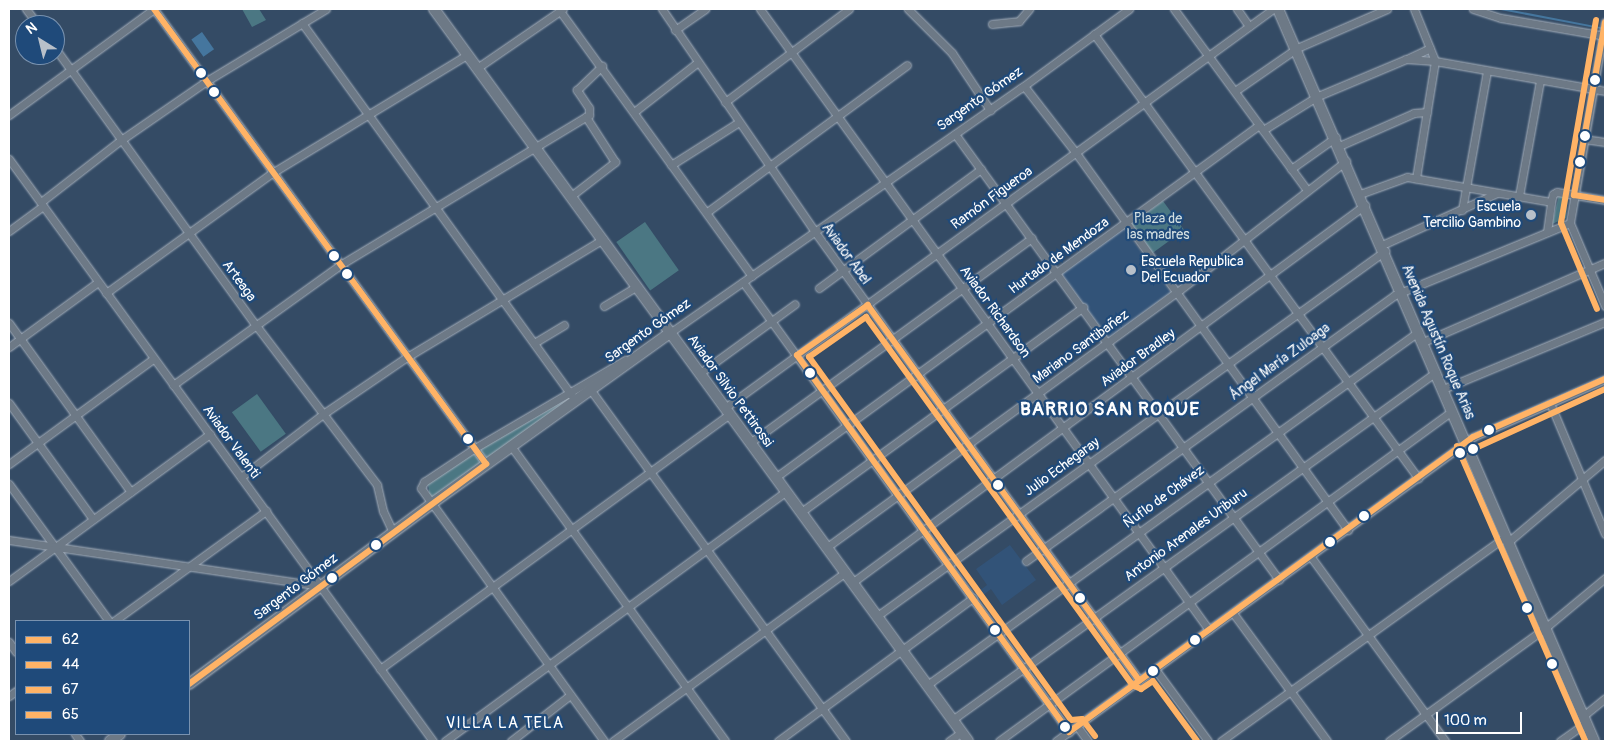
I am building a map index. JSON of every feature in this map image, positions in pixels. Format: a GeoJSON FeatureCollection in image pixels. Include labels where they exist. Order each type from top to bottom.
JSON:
{"type":"FeatureCollection","features":[{"type":"Feature","properties":{"kind":"main road","name":"Aviador Silvio Pettirossi"},"geometry":{"type":"LineString","coordinates":[[434,9],[968,741]]}},
{"type":"Feature","properties":{"kind":"main road","name":"Avenida Agustín Roque Arias"},"geometry":{"type":"LineString","coordinates":[[1278,9],[1338,142],[1465,443],[1594,741]]}},
{"type":"Feature","properties":{"kind":"main road","name":"Sargento Gómez"},"geometry":{"type":"LineString","coordinates":[[190,683],[431,504],[671,332]]}},
{"type":"Feature","properties":{"kind":"street"},"geometry":{"type":"LineString","coordinates":[[9,115],[154,9],[205,82],[486,464]]}},
{"type":"Feature","properties":{"kind":"street"},"geometry":{"type":"LineString","coordinates":[[9,231],[121,140],[205,82],[326,9]]}},
{"type":"Feature","properties":{"kind":"street","name":"Aviador Abel"},"geometry":{"type":"LineString","coordinates":[[662,9],[697,63],[815,232],[1139,680]]}},
{"type":"Feature","properties":{"kind":"street"},"geometry":{"type":"LineString","coordinates":[[675,30],[705,9]]}},
{"type":"Feature","properties":{"kind":"street","name":"Aviador Richardson"},"geometry":{"type":"LineString","coordinates":[[760,9],[1209,630]]}},
{"type":"Feature","properties":{"kind":"street"},"geometry":{"type":"LineString","coordinates":[[725,102],[850,9]]}},
{"type":"Feature","properties":{"kind":"street"},"geometry":{"type":"LineString","coordinates":[[908,9],[952,53],[990,110]]}},
{"type":"Feature","properties":{"kind":"street"},"geometry":{"type":"LineString","coordinates":[[992,24],[1019,21],[1029,9]]}},
{"type":"Feature","properties":{"kind":"street","name":"Sargento Gómez"},"geometry":{"type":"LineString","coordinates":[[671,332],[990,110],[1129,9]]}},
{"type":"Feature","properties":{"kind":"street"},"geometry":{"type":"LineString","coordinates":[[1174,9],[1307,190]]}},
{"type":"Feature","properties":{"kind":"street"},"geometry":{"type":"LineString","coordinates":[[1237,9],[1249,26]]}},
{"type":"Feature","properties":{"kind":"street","name":"Ramón Figueroa"},"geometry":{"type":"LineString","coordinates":[[380,669],[651,472],[797,355],[1273,9]]}},
{"type":"Feature","properties":{"kind":"street"},"geometry":{"type":"LineString","coordinates":[[1235,92],[1297,48],[1387,9]]}},
{"type":"Feature","properties":{"kind":"street"},"geometry":{"type":"LineString","coordinates":[[1414,9],[1435,61],[1416,178]]}},
{"type":"Feature","properties":{"kind":"street"},"geometry":{"type":"LineString","coordinates":[[1473,9],[1501,18],[1604,36]]}},
{"type":"Feature","properties":{"kind":"street"},"geometry":{"type":"LineString","coordinates":[[477,68],[561,10],[752,276]]}},
{"type":"Feature","properties":{"kind":"street"},"geometry":{"type":"LineString","coordinates":[[1605,22],[1570,223],[1605,306]]}},
{"type":"Feature","properties":{"kind":"street"},"geometry":{"type":"LineString","coordinates":[[302,23],[575,400]]}},
{"type":"Feature","properties":{"kind":"street"},"geometry":{"type":"LineString","coordinates":[[1094,34],[1196,171],[1418,478]]}},
{"type":"Feature","properties":{"kind":"street","name":"Hurtado de Mendoza"},"geometry":{"type":"LineString","coordinates":[[776,477],[1196,171],[1261,128],[1318,96],[1430,48]]}},
{"type":"Feature","properties":{"kind":"street"},"geometry":{"type":"LineString","coordinates":[[106,293],[272,173],[467,55]]}},
{"type":"Feature","properties":{"kind":"street"},"geometry":{"type":"LineString","coordinates":[[1406,59],[1435,61],[1605,92]]}},
{"type":"Feature","properties":{"kind":"street","name":"Arteaga"},"geometry":{"type":"LineString","coordinates":[[65,63],[255,324],[376,484],[383,511],[393,532]]}},
{"type":"Feature","properties":{"kind":"street"},"geometry":{"type":"LineString","coordinates":[[634,112],[697,63]]}},
{"type":"Feature","properties":{"kind":"street"},"geometry":{"type":"LineString","coordinates":[[707,212],[906,65]]}},
{"type":"Feature","properties":{"kind":"street"},"geometry":{"type":"LineString","coordinates":[[173,385],[255,324],[340,265],[586,117],[589,108],[577,90],[602,66]]}},
{"type":"Feature","properties":{"kind":"street"},"geometry":{"type":"LineString","coordinates":[[1462,210],[1487,71]]}},
{"type":"Feature","properties":{"kind":"street"},"geometry":{"type":"LineString","coordinates":[[1519,196],[1540,81]]}},
{"type":"Feature","properties":{"kind":"street"},"geometry":{"type":"LineString","coordinates":[[1024,86],[1076,153],[1348,530]]}},
{"type":"Feature","properties":{"kind":"street"},"geometry":{"type":"LineString","coordinates":[[1291,169],[1338,142],[1414,112],[1427,112]]}},
{"type":"Feature","properties":{"kind":"street"},"geometry":{"type":"LineString","coordinates":[[571,196],[615,162],[586,117]]}},
{"type":"Feature","properties":{"kind":"street"},"geometry":{"type":"LineString","coordinates":[[671,165],[738,122]]}},
{"type":"Feature","properties":{"kind":"street"},"geometry":{"type":"LineString","coordinates":[[955,134],[1109,342],[1279,580]]}},
{"type":"Feature","properties":{"kind":"street"},"geometry":{"type":"LineString","coordinates":[[1584,138],[1605,142]]}},
{"type":"Feature","properties":{"kind":"street","name":"Aviador Valenti"},"geometry":{"type":"LineString","coordinates":[[9,159],[432,741]]}},
{"type":"Feature","properties":{"kind":"street","name":"Mariano Santibañez"},"geometry":{"type":"LineString","coordinates":[[827,547],[1177,292],[1346,161]]}},
{"type":"Feature","properties":{"kind":"street"},"geometry":{"type":"LineString","coordinates":[[819,288],[981,170]]}},
{"type":"Feature","properties":{"kind":"street"},"geometry":{"type":"LineString","coordinates":[[1360,194],[1398,178],[1416,178],[1551,202]]}},
{"type":"Feature","properties":{"kind":"street"},"geometry":{"type":"LineString","coordinates":[[1547,232],[1554,192],[1605,200]]}},
{"type":"Feature","properties":{"kind":"street","name":"Julio Echegaray"},"geometry":{"type":"LineString","coordinates":[[877,616],[1383,248],[1497,193]]}},
{"type":"Feature","properties":{"kind":"street","name":"Aviador Bradley"},"geometry":{"type":"LineString","coordinates":[[853,582],[993,478],[1134,377],[1365,205]]}},
{"type":"Feature","properties":{"kind":"street","name":"Ángel María Zuloaga"},"geometry":{"type":"LineString","coordinates":[[1026,561],[1183,446],[1402,292],[1570,223]]}},
{"type":"Feature","properties":{"kind":"street"},"geometry":{"type":"LineString","coordinates":[[751,442],[1032,238]]}},
{"type":"Feature","properties":{"kind":"street"},"geometry":{"type":"LineString","coordinates":[[241,477],[322,414],[407,357],[602,239]]}},
{"type":"Feature","properties":{"kind":"street"},"geometry":{"type":"LineString","coordinates":[[1423,342],[1605,263]]}},
{"type":"Feature","properties":{"kind":"street"},"geometry":{"type":"LineString","coordinates":[[9,348],[98,282]]}},
{"type":"Feature","properties":{"kind":"street"},"geometry":{"type":"LineString","coordinates":[[743,282],[1069,732]]}},
{"type":"Feature","properties":{"kind":"street"},"geometry":{"type":"LineString","coordinates":[[604,306],[637,286]]}},
{"type":"Feature","properties":{"kind":"street"},"geometry":{"type":"LineString","coordinates":[[700,373],[796,304]]}},
{"type":"Feature","properties":{"kind":"street"},"geometry":{"type":"LineString","coordinates":[[801,512],[1083,307]]}},
{"type":"Feature","properties":{"kind":"street"},"geometry":{"type":"LineString","coordinates":[[1443,389],[1605,322]]}},
{"type":"Feature","properties":{"kind":"street"},"geometry":{"type":"LineString","coordinates":[[9,323],[131,492]]}},
{"type":"Feature","properties":{"kind":"street"},"geometry":{"type":"LineString","coordinates":[[534,343],[564,325]]}},
{"type":"Feature","properties":{"kind":"street","name":"Ñuflo de Chávez"},"geometry":{"type":"LineString","coordinates":[[927,685],[1277,430],[1418,332]]}},
{"type":"Feature","properties":{"kind":"street"},"geometry":{"type":"LineString","coordinates":[[604,741],[423,493],[424,482],[568,391],[643,351]]}},
{"type":"Feature","properties":{"kind":"street"},"geometry":{"type":"LineString","coordinates":[[9,464],[153,359]]}},
{"type":"Feature","properties":{"kind":"street","name":"Antonio Arenales Uriburu"},"geometry":{"type":"LineString","coordinates":[[952,720],[1302,466],[1436,372]]}},
{"type":"Feature","properties":{"kind":"street"},"geometry":{"type":"LineString","coordinates":[[1056,741],[1465,443],[1605,379]]}},
{"type":"Feature","properties":{"kind":"street"},"geometry":{"type":"LineString","coordinates":[[590,389],[846,741]]}},
{"type":"Feature","properties":{"kind":"street"},"geometry":{"type":"LineString","coordinates":[[9,403],[92,519]]}},
{"type":"Feature","properties":{"kind":"street"},"geometry":{"type":"LineString","coordinates":[[1550,403],[1605,534]]}},
{"type":"Feature","properties":{"kind":"street"},"geometry":{"type":"LineString","coordinates":[[999,741],[1452,411]]}},
{"type":"Feature","properties":{"kind":"street"},"geometry":{"type":"LineString","coordinates":[[9,581],[210,434]]}},
{"type":"Feature","properties":{"kind":"street"},"geometry":{"type":"LineString","coordinates":[[511,446],[725,741]]}},
{"type":"Feature","properties":{"kind":"street"},"geometry":{"type":"LineString","coordinates":[[1220,741],[1507,539],[1605,460]]}},
{"type":"Feature","properties":{"kind":"street"},"geometry":{"type":"LineString","coordinates":[[9,484],[108,620]]}},
{"type":"Feature","properties":{"kind":"street"},"geometry":{"type":"LineString","coordinates":[[445,741],[786,492]]}},
{"type":"Feature","properties":{"kind":"street"},"geometry":{"type":"LineString","coordinates":[[115,620],[266,512]]}},
{"type":"Feature","properties":{"kind":"street"},"geometry":{"type":"LineString","coordinates":[[9,540],[320,586]]}},
{"type":"Feature","properties":{"kind":"street"},"geometry":{"type":"LineString","coordinates":[[1311,557],[1445,741]]}},
{"type":"Feature","properties":{"kind":"street"},"geometry":{"type":"LineString","coordinates":[[613,741],[846,572]]}},
{"type":"Feature","properties":{"kind":"street"},"geometry":{"type":"LineString","coordinates":[[1389,741],[1546,628],[1605,578]]}},
{"type":"Feature","properties":{"kind":"street"},"geometry":{"type":"LineString","coordinates":[[778,741],[973,598]]}},
{"type":"Feature","properties":{"kind":"street"},"geometry":{"type":"LineString","coordinates":[[1234,613],[1327,741]]}},
{"type":"Feature","properties":{"kind":"street"},"geometry":{"type":"LineString","coordinates":[[1155,669],[1208,741]]}},
{"type":"Feature","properties":{"kind":"street"},"geometry":{"type":"LineString","coordinates":[[510,741],[570,695]]}},
{"type":"Feature","properties":{"kind":"street"},"geometry":{"type":"LineString","coordinates":[[1560,741],[1605,698]]}},
{"type":"Feature","properties":{"kind":"street"},"geometry":{"type":"LineString","coordinates":[[1077,726],[1088,741]]}},
{"type":"Feature","properties":{"kind":"street"},"geometry":{"type":"LineString","coordinates":[[949,741],[962,732]]}},
{"type":"Feature","properties":{"kind":"shaded area"},"geometry":{"type":"Polygon","coordinates":[[[202,32],[214,49],[203,57],[191,39],[202,32]]]}},
{"type":"Feature","properties":{"kind":"shaded area"},"geometry":{"type":"Polygon","coordinates":[[[1123,227],[1171,293],[1108,338],[1061,272],[1123,227]]]}},
{"type":"Feature","properties":{"kind":"shaded area"},"geometry":{"type":"Polygon","coordinates":[[[1010,545],[1036,580],[1002,605],[991,589],[977,600],[974,595],[987,585],[976,569],[1010,545]]]}},
{"type":"Feature","properties":{"kind":"green space"},"geometry":{"type":"Polygon","coordinates":[[[242,9],[259,9],[266,20],[252,27],[242,9]]]}},
{"type":"Feature","properties":{"kind":"green space"},"geometry":{"type":"Polygon","coordinates":[[[1559,195],[1568,197],[1566,218],[1552,224],[1559,195]]]}},
{"type":"Feature","properties":{"kind":"green space","name":"Plaza de las madres"},"geometry":{"type":"Polygon","coordinates":[[[1163,201],[1184,230],[1153,253],[1131,224],[1163,201]]]}},
{"type":"Feature","properties":{"kind":"green space"},"geometry":{"type":"Polygon","coordinates":[[[645,222],[679,270],[650,290],[616,242],[645,222]]]}},
{"type":"Feature","properties":{"kind":"green space"},"geometry":{"type":"Polygon","coordinates":[[[257,394],[286,434],[261,452],[232,412],[257,394]]]}},
{"type":"Feature","properties":{"kind":"green space"},"geometry":{"type":"Polygon","coordinates":[[[568,394],[570,400],[488,459],[479,449],[568,394]]]}},
{"type":"Feature","properties":{"kind":"green space"},"geometry":{"type":"Polygon","coordinates":[[[474,452],[481,464],[430,499],[428,484],[474,452]]]}},
{"type":"Feature","properties":{"kind":"waterway"},"geometry":{"type":"LineString","coordinates":[[1501,9],[1601,28]]}},
{"type":"Feature","properties":{"kind":"transit line","name":"44"},"geometry":{"type":"LineString","coordinates":[[154,9],[486,464]]}},
{"type":"Feature","properties":{"kind":"transit line","name":"67"},"geometry":{"type":"LineString","coordinates":[[1596,20],[1561,223],[1597,309]]}},
{"type":"Feature","properties":{"kind":"transit line","name":"62"},"geometry":{"type":"LineString","coordinates":[[1605,22],[1574,195],[1605,200]]}},
{"type":"Feature","properties":{"kind":"transit line","name":"62"},"geometry":{"type":"LineString","coordinates":[[1139,680],[868,305],[797,355],[1069,732],[1473,437],[1605,379]]}},
{"type":"Feature","properties":{"kind":"transit line","name":"65"},"geometry":{"type":"LineString","coordinates":[[1095,736],[1082,719],[1071,720],[809,357],[866,317],[1132,685],[1141,689],[1153,681],[1197,741]]}},
{"type":"Feature","properties":{"kind":"transit line","name":"67"},"geometry":{"type":"LineString","coordinates":[[1469,451],[1605,389]]}},
{"type":"Feature","properties":{"kind":"transit line","name":"67"},"geometry":{"type":"LineString","coordinates":[[1457,446],[1585,741]]}},
{"type":"Feature","properties":{"kind":"transit line","name":"44"},"geometry":{"type":"LineString","coordinates":[[190,683],[486,464]]}},
{"type":"Feature","properties":{"kind":"place","name":"Escuela Tercilio Gambino"},"geometry":{"type":"Point","coordinates":[1531,215]}},
{"type":"Feature","properties":{"kind":"place","name":"Escuela Republica Del Ecuador"},"geometry":{"type":"Point","coordinates":[1131,270]}},
{"type":"Feature","properties":{"kind":"district","name":"BARRIO SAN ROQUE"},"geometry":{"type":"Point","coordinates":[1110,410]}},
{"type":"Feature","properties":{"kind":"district","name":"VILLA LA TELA"},"geometry":{"type":"Point","coordinates":[505,723]}}]}
